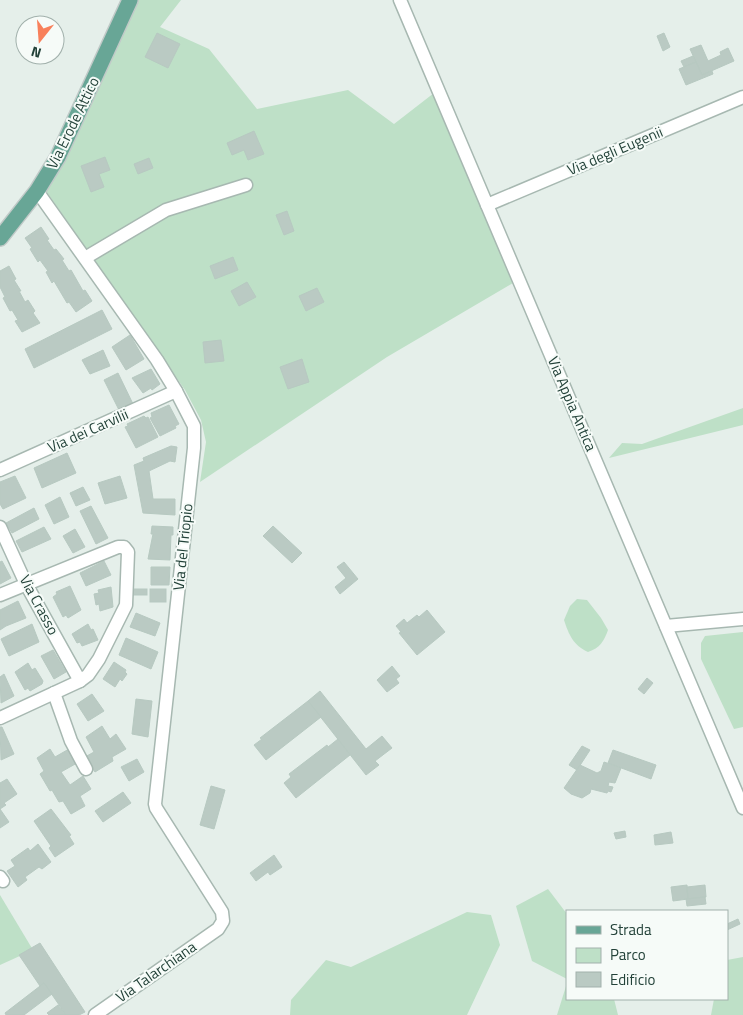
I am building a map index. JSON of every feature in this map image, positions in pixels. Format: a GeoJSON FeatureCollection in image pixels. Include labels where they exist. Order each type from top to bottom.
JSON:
{"type":"FeatureCollection","features":[{"type":"Feature","properties":{"kind":"main road","name":"Via Erode Attico"},"geometry":{"type":"LineString","coordinates":[[0,238],[37,191],[67,139],[130,0]]}},
{"type":"Feature","properties":{"kind":"street","name":"Via Appia Antica"},"geometry":{"type":"LineString","coordinates":[[400,0],[743,808]]}},
{"type":"Feature","properties":{"kind":"street","name":"Via degli Eugenii"},"geometry":{"type":"LineString","coordinates":[[487,205],[743,97]]}},
{"type":"Feature","properties":{"kind":"street"},"geometry":{"type":"LineString","coordinates":[[85,258],[166,210],[246,185]]}},
{"type":"Feature","properties":{"kind":"street","name":"Via del Triopio"},"geometry":{"type":"LineString","coordinates":[[37,191],[152,353],[176,391],[194,426],[194,448],[154,804],[222,912],[222,921],[218,929]]}},
{"type":"Feature","properties":{"kind":"street","name":"Via dei Carvilii"},"geometry":{"type":"LineString","coordinates":[[0,470],[176,391]]}},
{"type":"Feature","properties":{"kind":"street","name":"Via Crasso"},"geometry":{"type":"LineString","coordinates":[[0,527],[26,584],[80,681]]}},
{"type":"Feature","properties":{"kind":"street"},"geometry":{"type":"LineString","coordinates":[[0,595],[118,547],[124,548],[128,552],[126,605],[99,659],[88,675],[80,681],[0,718]]}},
{"type":"Feature","properties":{"kind":"street"},"geometry":{"type":"LineString","coordinates":[[666,626],[743,619]]}},
{"type":"Feature","properties":{"kind":"street"},"geometry":{"type":"LineString","coordinates":[[54,693],[71,741],[86,769]]}},
{"type":"Feature","properties":{"kind":"street","name":"Via Talarchiana"},"geometry":{"type":"LineString","coordinates":[[95,1015],[218,929]]}},
{"type":"Feature","properties":{"kind":"green space"},"geometry":{"type":"Polygon","coordinates":[[[136,0],[181,0],[160,27],[209,49],[257,109],[348,90],[394,124],[434,93],[513,283],[387,357],[200,482],[206,442],[201,420],[185,390],[46,191],[136,0]]]}},
{"type":"Feature","properties":{"kind":"green space"},"geometry":{"type":"Polygon","coordinates":[[[743,408],[743,425],[609,458],[622,443],[642,444],[743,408]]]}},
{"type":"Feature","properties":{"kind":"green space"},"geometry":{"type":"Polygon","coordinates":[[[577,599],[587,600],[608,630],[601,644],[588,652],[572,639],[564,620],[570,606],[577,599]]]}},
{"type":"Feature","properties":{"kind":"green space"},"geometry":{"type":"Polygon","coordinates":[[[743,632],[743,727],[734,729],[701,659],[701,643],[705,636],[743,632]]]}},
{"type":"Feature","properties":{"kind":"green space"},"geometry":{"type":"Polygon","coordinates":[[[548,889],[566,913],[566,978],[532,961],[516,906],[548,889]]]}},
{"type":"Feature","properties":{"kind":"green space"},"geometry":{"type":"Polygon","coordinates":[[[0,895],[33,950],[0,965],[0,895]]]}},
{"type":"Feature","properties":{"kind":"green space"},"geometry":{"type":"Polygon","coordinates":[[[467,912],[491,915],[500,945],[467,1015],[290,1015],[291,1000],[326,960],[351,967],[467,912]]]}},
{"type":"Feature","properties":{"kind":"green space"},"geometry":{"type":"Polygon","coordinates":[[[743,957],[743,1015],[711,1015],[714,1000],[728,1000],[728,960],[743,957]]]}},
{"type":"Feature","properties":{"kind":"green space"},"geometry":{"type":"Polygon","coordinates":[[[566,986],[566,1000],[614,1000],[618,1015],[557,1015],[566,986]]]}},
{"type":"Feature","properties":{"kind":"building"},"geometry":{"type":"Polygon","coordinates":[[[157,33],[180,44],[168,68],[145,57],[157,33]]]}},
{"type":"Feature","properties":{"kind":"building"},"geometry":{"type":"Polygon","coordinates":[[[664,33],[670,47],[663,51],[657,36],[664,33]]]}},
{"type":"Feature","properties":{"kind":"building"},"geometry":{"type":"Polygon","coordinates":[[[701,45],[708,61],[721,55],[720,52],[728,48],[734,61],[702,75],[690,49],[701,45]]]}},
{"type":"Feature","properties":{"kind":"building"},"geometry":{"type":"Polygon","coordinates":[[[693,56],[696,62],[684,67],[681,61],[693,56]]]}},
{"type":"Feature","properties":{"kind":"building"},"geometry":{"type":"Polygon","coordinates":[[[696,62],[702,75],[712,71],[713,74],[686,85],[679,69],[696,62]]]}},
{"type":"Feature","properties":{"kind":"building"},"geometry":{"type":"Polygon","coordinates":[[[254,131],[264,154],[248,160],[244,150],[232,155],[227,143],[254,131]]]}},
{"type":"Feature","properties":{"kind":"building"},"geometry":{"type":"Polygon","coordinates":[[[105,157],[110,170],[99,174],[104,187],[91,192],[81,166],[105,157]]]}},
{"type":"Feature","properties":{"kind":"building"},"geometry":{"type":"Polygon","coordinates":[[[149,158],[153,168],[138,174],[134,164],[149,158]]]}},
{"type":"Feature","properties":{"kind":"building"},"geometry":{"type":"Polygon","coordinates":[[[287,211],[294,231],[284,235],[276,215],[287,211]]]}},
{"type":"Feature","properties":{"kind":"building"},"geometry":{"type":"Polygon","coordinates":[[[41,227],[49,239],[47,240],[64,259],[62,260],[69,271],[71,270],[83,291],[85,290],[92,301],[76,312],[69,302],[67,303],[54,281],[52,283],[46,272],[48,271],[40,260],[38,262],[25,238],[41,227]]]}},
{"type":"Feature","properties":{"kind":"building"},"geometry":{"type":"Polygon","coordinates":[[[233,257],[238,270],[215,279],[210,266],[233,257]]]}},
{"type":"Feature","properties":{"kind":"building"},"geometry":{"type":"Polygon","coordinates":[[[9,266],[16,279],[14,280],[21,291],[19,291],[25,302],[28,300],[35,311],[33,313],[40,323],[22,332],[15,321],[18,320],[12,310],[10,311],[3,298],[5,297],[0,287],[0,271],[9,266]]]}},
{"type":"Feature","properties":{"kind":"building"},"geometry":{"type":"Polygon","coordinates":[[[247,282],[256,297],[239,306],[231,291],[247,282]]]}},
{"type":"Feature","properties":{"kind":"building"},"geometry":{"type":"Polygon","coordinates":[[[317,288],[324,302],[306,311],[299,296],[317,288]]]}},
{"type":"Feature","properties":{"kind":"building"},"geometry":{"type":"Polygon","coordinates":[[[102,310],[112,329],[34,368],[25,349],[102,310]]]}},
{"type":"Feature","properties":{"kind":"building"},"geometry":{"type":"Polygon","coordinates":[[[130,335],[144,359],[126,370],[112,347],[130,335]]]}},
{"type":"Feature","properties":{"kind":"building"},"geometry":{"type":"Polygon","coordinates":[[[221,340],[224,361],[205,363],[203,342],[221,340]]]}},
{"type":"Feature","properties":{"kind":"building"},"geometry":{"type":"Polygon","coordinates":[[[103,350],[110,366],[90,374],[82,360],[103,350]]]}},
{"type":"Feature","properties":{"kind":"building"},"geometry":{"type":"Polygon","coordinates":[[[302,359],[309,382],[288,389],[280,367],[302,359]]]}},
{"type":"Feature","properties":{"kind":"building"},"geometry":{"type":"Polygon","coordinates":[[[151,369],[160,384],[152,390],[151,388],[143,393],[132,378],[151,369]]]}},
{"type":"Feature","properties":{"kind":"building"},"geometry":{"type":"Polygon","coordinates":[[[118,373],[133,404],[119,410],[104,380],[118,373]]]}},
{"type":"Feature","properties":{"kind":"building"},"geometry":{"type":"Polygon","coordinates":[[[169,405],[179,424],[175,426],[176,428],[160,436],[150,418],[152,417],[151,413],[169,405]]]}},
{"type":"Feature","properties":{"kind":"building"},"geometry":{"type":"Polygon","coordinates":[[[144,416],[148,417],[158,437],[136,448],[125,427],[128,426],[127,424],[144,416]]]}},
{"type":"Feature","properties":{"kind":"building"},"geometry":{"type":"Polygon","coordinates":[[[171,446],[177,447],[175,462],[170,461],[149,471],[153,499],[175,499],[175,515],[143,513],[134,465],[144,461],[143,458],[171,446]]]}},
{"type":"Feature","properties":{"kind":"building"},"geometry":{"type":"Polygon","coordinates":[[[67,453],[76,473],[42,488],[34,468],[67,453]]]}},
{"type":"Feature","properties":{"kind":"building"},"geometry":{"type":"Polygon","coordinates":[[[15,476],[26,498],[3,509],[0,504],[0,482],[15,476]]]}},
{"type":"Feature","properties":{"kind":"building"},"geometry":{"type":"Polygon","coordinates":[[[120,476],[127,498],[105,504],[98,483],[120,476]]]}},
{"type":"Feature","properties":{"kind":"building"},"geometry":{"type":"Polygon","coordinates":[[[83,487],[90,500],[76,506],[70,493],[83,487]]]}},
{"type":"Feature","properties":{"kind":"building"},"geometry":{"type":"Polygon","coordinates":[[[60,497],[69,517],[54,524],[45,505],[60,497]]]}},
{"type":"Feature","properties":{"kind":"building"},"geometry":{"type":"Polygon","coordinates":[[[91,506],[108,538],[96,544],[80,511],[91,506]]]}},
{"type":"Feature","properties":{"kind":"building"},"geometry":{"type":"Polygon","coordinates":[[[34,508],[39,519],[12,533],[6,523],[34,508]]]}},
{"type":"Feature","properties":{"kind":"building"},"geometry":{"type":"Polygon","coordinates":[[[152,526],[173,527],[170,560],[148,559],[153,534],[151,534],[152,526]]]}},
{"type":"Feature","properties":{"kind":"building"},"geometry":{"type":"Polygon","coordinates":[[[273,526],[302,553],[292,563],[263,536],[273,526]]]}},
{"type":"Feature","properties":{"kind":"building"},"geometry":{"type":"Polygon","coordinates":[[[44,527],[51,539],[22,552],[16,541],[44,527]]]}},
{"type":"Feature","properties":{"kind":"building"},"geometry":{"type":"Polygon","coordinates":[[[75,529],[85,547],[73,553],[63,536],[75,529]]]}},
{"type":"Feature","properties":{"kind":"building"},"geometry":{"type":"Polygon","coordinates":[[[2,561],[11,578],[0,584],[0,562],[2,561]]]}},
{"type":"Feature","properties":{"kind":"building"},"geometry":{"type":"Polygon","coordinates":[[[104,561],[111,575],[86,586],[80,573],[104,561]]]}},
{"type":"Feature","properties":{"kind":"building"},"geometry":{"type":"Polygon","coordinates":[[[344,562],[358,579],[340,594],[335,587],[346,578],[337,567],[344,562]]]}},
{"type":"Feature","properties":{"kind":"building"},"geometry":{"type":"Polygon","coordinates":[[[151,567],[170,567],[169,585],[151,585],[151,567]]]}},
{"type":"Feature","properties":{"kind":"building"},"geometry":{"type":"Polygon","coordinates":[[[70,586],[81,610],[68,618],[66,615],[63,617],[53,597],[57,594],[56,592],[70,586]]]}},
{"type":"Feature","properties":{"kind":"building"},"geometry":{"type":"Polygon","coordinates":[[[111,587],[113,607],[100,611],[99,604],[96,605],[94,594],[99,593],[98,590],[111,587]]]}},
{"type":"Feature","properties":{"kind":"building"},"geometry":{"type":"Polygon","coordinates":[[[133,589],[147,589],[147,595],[133,595],[133,589]]]}},
{"type":"Feature","properties":{"kind":"building"},"geometry":{"type":"Polygon","coordinates":[[[150,589],[166,589],[166,602],[150,602],[150,589]]]}},
{"type":"Feature","properties":{"kind":"building"},"geometry":{"type":"Polygon","coordinates":[[[18,601],[26,618],[0,630],[0,610],[18,601]]]}},
{"type":"Feature","properties":{"kind":"building"},"geometry":{"type":"Polygon","coordinates":[[[427,610],[445,632],[417,655],[399,633],[401,632],[396,626],[404,619],[407,623],[417,615],[419,617],[427,610]]]}},
{"type":"Feature","properties":{"kind":"building"},"geometry":{"type":"Polygon","coordinates":[[[136,613],[160,623],[155,636],[130,627],[136,613]]]}},
{"type":"Feature","properties":{"kind":"building"},"geometry":{"type":"Polygon","coordinates":[[[32,624],[39,642],[9,656],[1,639],[32,624]]]}},
{"type":"Feature","properties":{"kind":"building"},"geometry":{"type":"Polygon","coordinates":[[[88,624],[91,630],[93,629],[98,640],[82,646],[80,642],[77,643],[72,634],[88,624]]]}},
{"type":"Feature","properties":{"kind":"building"},"geometry":{"type":"Polygon","coordinates":[[[126,638],[158,652],[151,669],[119,655],[126,638]]]}},
{"type":"Feature","properties":{"kind":"building"},"geometry":{"type":"Polygon","coordinates":[[[53,650],[66,672],[54,679],[41,656],[53,650]]]}},
{"type":"Feature","properties":{"kind":"building"},"geometry":{"type":"Polygon","coordinates":[[[114,662],[126,670],[127,674],[122,681],[120,679],[115,687],[103,679],[114,662]]]}},
{"type":"Feature","properties":{"kind":"building"},"geometry":{"type":"Polygon","coordinates":[[[28,663],[32,670],[35,668],[43,681],[42,684],[30,691],[28,688],[25,690],[15,672],[28,663]]]}},
{"type":"Feature","properties":{"kind":"building"},"geometry":{"type":"Polygon","coordinates":[[[392,666],[400,676],[396,679],[399,683],[387,692],[377,680],[392,666]]]}},
{"type":"Feature","properties":{"kind":"building"},"geometry":{"type":"Polygon","coordinates":[[[4,674],[14,696],[1,703],[0,677],[4,674]]]}},
{"type":"Feature","properties":{"kind":"building"},"geometry":{"type":"Polygon","coordinates":[[[647,678],[653,683],[644,694],[638,689],[647,678]]]}},
{"type":"Feature","properties":{"kind":"building"},"geometry":{"type":"Polygon","coordinates":[[[320,691],[366,749],[382,736],[392,748],[375,761],[379,765],[366,775],[308,701],[320,691]]]}},
{"type":"Feature","properties":{"kind":"building"},"geometry":{"type":"Polygon","coordinates":[[[92,694],[104,711],[88,721],[77,704],[92,694]]]}},
{"type":"Feature","properties":{"kind":"building"},"geometry":{"type":"Polygon","coordinates":[[[136,699],[152,701],[148,737],[132,734],[136,699]]]}},
{"type":"Feature","properties":{"kind":"building"},"geometry":{"type":"Polygon","coordinates":[[[308,701],[321,717],[266,760],[254,745],[262,739],[260,738],[308,701]]]}},
{"type":"Feature","properties":{"kind":"building"},"geometry":{"type":"Polygon","coordinates":[[[102,726],[110,739],[116,734],[126,749],[112,757],[113,761],[95,772],[85,757],[94,752],[86,737],[102,726]]]}},
{"type":"Feature","properties":{"kind":"building"},"geometry":{"type":"Polygon","coordinates":[[[0,727],[2,727],[14,754],[1,760],[0,727]]]}},
{"type":"Feature","properties":{"kind":"building"},"geometry":{"type":"Polygon","coordinates":[[[338,739],[350,755],[296,798],[284,783],[291,777],[289,774],[327,745],[328,747],[338,739]]]}},
{"type":"Feature","properties":{"kind":"building"},"geometry":{"type":"Polygon","coordinates":[[[582,746],[590,750],[577,770],[569,765],[582,746]]]}},
{"type":"Feature","properties":{"kind":"building"},"geometry":{"type":"Polygon","coordinates":[[[50,749],[55,757],[69,749],[77,763],[61,772],[70,785],[83,776],[91,789],[80,796],[85,806],[71,814],[63,801],[59,802],[52,790],[50,791],[40,774],[44,771],[37,758],[50,749]]]}},
{"type":"Feature","properties":{"kind":"building"},"geometry":{"type":"Polygon","coordinates":[[[613,750],[656,765],[651,779],[608,763],[613,750]]]}},
{"type":"Feature","properties":{"kind":"building"},"geometry":{"type":"Polygon","coordinates":[[[137,759],[144,772],[129,781],[121,767],[137,759]]]}},
{"type":"Feature","properties":{"kind":"building"},"geometry":{"type":"Polygon","coordinates":[[[604,762],[621,768],[615,783],[609,782],[608,786],[613,787],[611,792],[608,791],[607,793],[591,789],[590,793],[582,798],[571,794],[564,788],[580,765],[597,773],[601,771],[604,762]]]}},
{"type":"Feature","properties":{"kind":"building"},"geometry":{"type":"Polygon","coordinates":[[[7,779],[17,794],[4,803],[6,805],[0,809],[0,783],[7,779]]]}},
{"type":"Feature","properties":{"kind":"building"},"geometry":{"type":"Polygon","coordinates":[[[211,786],[225,790],[214,829],[200,825],[211,786]]]}},
{"type":"Feature","properties":{"kind":"building"},"geometry":{"type":"Polygon","coordinates":[[[123,792],[131,803],[103,822],[95,811],[123,792]]]}},
{"type":"Feature","properties":{"kind":"building"},"geometry":{"type":"Polygon","coordinates":[[[0,809],[9,822],[0,828],[0,809]]]}},
{"type":"Feature","properties":{"kind":"building"},"geometry":{"type":"Polygon","coordinates":[[[51,809],[71,835],[69,836],[74,844],[55,857],[49,848],[51,846],[34,821],[51,809]]]}},
{"type":"Feature","properties":{"kind":"building"},"geometry":{"type":"Polygon","coordinates":[[[625,831],[626,837],[616,839],[614,833],[625,831]]]}},
{"type":"Feature","properties":{"kind":"building"},"geometry":{"type":"Polygon","coordinates":[[[671,832],[673,843],[655,845],[654,835],[671,832]]]}},
{"type":"Feature","properties":{"kind":"building"},"geometry":{"type":"Polygon","coordinates":[[[38,844],[51,862],[42,869],[39,867],[25,877],[27,880],[18,887],[7,871],[15,866],[11,860],[28,848],[30,851],[38,844]]]}},
{"type":"Feature","properties":{"kind":"building"},"geometry":{"type":"Polygon","coordinates":[[[274,855],[282,867],[270,875],[268,872],[256,881],[250,873],[274,855]]]}},
{"type":"Feature","properties":{"kind":"building"},"geometry":{"type":"Polygon","coordinates":[[[687,885],[688,899],[673,901],[671,887],[687,885]]]}},
{"type":"Feature","properties":{"kind":"building"},"geometry":{"type":"Polygon","coordinates":[[[705,885],[706,897],[688,899],[687,887],[705,885]]]}},
{"type":"Feature","properties":{"kind":"building"},"geometry":{"type":"Polygon","coordinates":[[[705,897],[706,904],[687,906],[686,899],[705,897]]]}},
{"type":"Feature","properties":{"kind":"building"},"geometry":{"type":"Polygon","coordinates":[[[738,919],[740,924],[728,930],[728,924],[738,919]]]}},
{"type":"Feature","properties":{"kind":"building"},"geometry":{"type":"Polygon","coordinates":[[[40,943],[85,1012],[79,1015],[66,1015],[44,983],[40,986],[19,955],[40,943]]]}},
{"type":"Feature","properties":{"kind":"building"},"geometry":{"type":"Polygon","coordinates":[[[44,983],[52,994],[24,1015],[6,1015],[5,1013],[44,983]]]}},
{"type":"Feature","properties":{"kind":"building"},"geometry":{"type":"Polygon","coordinates":[[[58,1005],[66,1015],[49,1015],[47,1013],[58,1005]]]}}]}
